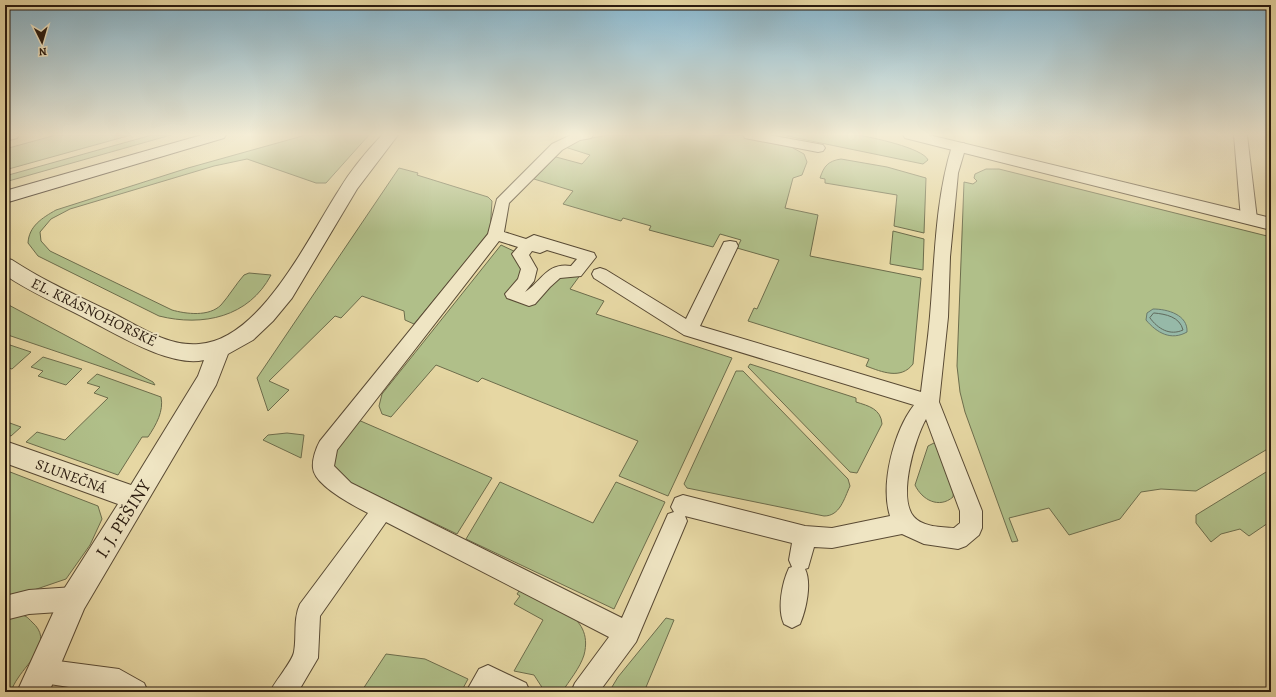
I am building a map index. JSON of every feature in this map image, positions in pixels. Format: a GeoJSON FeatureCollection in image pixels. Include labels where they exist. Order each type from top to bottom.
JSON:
{"type":"FeatureCollection","features":[{"type":"Feature","properties":{"kind":"street"},"geometry":{"type":"LineString","coordinates":[[5,197],[105,168]]}},
{"type":"Feature","properties":{"kind":"street","name":"EL. KRÁSNOHORSKÉ"},"geometry":{"type":"LineString","coordinates":[[5,265],[143,338],[184,351],[198,353],[219,350],[245,336],[260,323],[306,261],[343,197],[364,168]]}},
{"type":"Feature","properties":{"kind":"street"},"geometry":{"type":"LineString","coordinates":[[1041,168],[1271,224]]}},
{"type":"Feature","properties":{"kind":"street","name":"I. J. PEŠINY"},"geometry":{"type":"LineString","coordinates":[[38,682],[74,598],[137,498],[208,379],[219,350]]}},
{"type":"Feature","properties":{"kind":"street","name":"SLUNEČNÁ"},"geometry":{"type":"LineString","coordinates":[[5,452],[116,492],[137,498]]}},
{"type":"Feature","properties":{"kind":"lane"},"geometry":{"type":"LineString","coordinates":[[536,168],[502,202],[496,235],[327,447],[323,470],[344,490],[627,633]]}},
{"type":"Feature","properties":{"kind":"lane"},"geometry":{"type":"LineString","coordinates":[[929,402],[918,414],[905,444],[896,497],[898,510],[905,523],[926,536],[958,539],[971,528],[971,511],[929,402],[939,317],[942,257],[951,168]]}},
{"type":"Feature","properties":{"kind":"lane"},"geometry":{"type":"LineString","coordinates":[[1244,168],[1249,219]]}},
{"type":"Feature","properties":{"kind":"lane"},"geometry":{"type":"LineString","coordinates":[[496,235],[529,244],[577,261]]}},
{"type":"Feature","properties":{"kind":"lane"},"geometry":{"type":"LineString","coordinates":[[534,240],[588,257],[576,272],[562,270],[550,276],[529,300],[514,294],[526,281],[529,269],[520,254],[529,244],[534,240]]}},
{"type":"Feature","properties":{"kind":"lane"},"geometry":{"type":"LineString","coordinates":[[690,330],[730,246]]}},
{"type":"Feature","properties":{"kind":"lane"},"geometry":{"type":"LineString","coordinates":[[600,274],[690,330],[929,402]]}},
{"type":"Feature","properties":{"kind":"lane"},"geometry":{"type":"LineString","coordinates":[[584,692],[627,633],[683,505],[805,536],[832,538],[905,523]]}},
{"type":"Feature","properties":{"kind":"lane"},"geometry":{"type":"LineString","coordinates":[[283,692],[306,658],[308,612],[383,509]]}},
{"type":"Feature","properties":{"kind":"lane"},"geometry":{"type":"LineString","coordinates":[[792,616],[805,536]]}},
{"type":"Feature","properties":{"kind":"lane"},"geometry":{"type":"LineString","coordinates":[[5,608],[29,602],[74,598]]}},
{"type":"Feature","properties":{"kind":"lane"},"geometry":{"type":"LineString","coordinates":[[479,692],[488,678],[516,692]]}},
{"type":"Feature","properties":{"kind":"lane"},"geometry":{"type":"LineString","coordinates":[[38,682],[119,682],[135,692]]}},
{"type":"Feature","properties":{"kind":"green space"},"geometry":{"type":"Polygon","coordinates":[[[5,168],[14,168],[5,170],[5,168]]]}},
{"type":"Feature","properties":{"kind":"green space"},"geometry":{"type":"Polygon","coordinates":[[[35,168],[56,168],[5,182],[5,176],[35,168]]]}},
{"type":"Feature","properties":{"kind":"green space"},"geometry":{"type":"Polygon","coordinates":[[[188,168],[209,168],[70,209],[51,219],[40,232],[41,241],[50,251],[172,310],[184,313],[197,314],[216,309],[221,305],[244,275],[249,273],[271,275],[262,289],[250,301],[237,309],[208,319],[192,320],[159,316],[38,256],[28,243],[31,232],[37,223],[56,210],[188,168]]]}},
{"type":"Feature","properties":{"kind":"green space"},"geometry":{"type":"Polygon","coordinates":[[[272,168],[340,168],[326,183],[316,183],[272,168]]]}},
{"type":"Feature","properties":{"kind":"green space"},"geometry":{"type":"Polygon","coordinates":[[[399,168],[488,197],[492,201],[490,232],[414,324],[405,320],[404,311],[362,296],[341,318],[335,316],[269,381],[289,390],[268,411],[257,378],[399,168]]]}},
{"type":"Feature","properties":{"kind":"green space"},"geometry":{"type":"Polygon","coordinates":[[[545,168],[805,168],[802,175],[793,178],[785,208],[818,215],[810,256],[921,278],[913,364],[903,372],[885,372],[866,366],[869,359],[748,321],[754,308],[757,309],[779,260],[737,248],[741,240],[720,234],[713,247],[649,230],[651,226],[623,218],[621,221],[563,204],[573,191],[534,179],[545,168]]]}},
{"type":"Feature","properties":{"kind":"green space"},"geometry":{"type":"Polygon","coordinates":[[[825,168],[889,168],[926,178],[924,233],[894,226],[897,195],[825,183],[825,179],[820,178],[825,168]]]}},
{"type":"Feature","properties":{"kind":"green space"},"geometry":{"type":"Polygon","coordinates":[[[986,169],[999,169],[1271,237],[1271,447],[1196,491],[1161,489],[1141,492],[1120,519],[1069,535],[1049,508],[1009,518],[1018,541],[1012,542],[965,412],[960,392],[957,366],[964,182],[973,184],[977,181],[974,178],[975,174],[986,169]]]}},
{"type":"Feature","properties":{"kind":"green space"},"geometry":{"type":"Polygon","coordinates":[[[893,231],[924,239],[923,270],[890,264],[893,231]]]}},
{"type":"Feature","properties":{"kind":"green space"},"geometry":{"type":"Polygon","coordinates":[[[501,245],[520,254],[529,269],[514,294],[529,300],[550,276],[581,274],[570,289],[604,301],[596,314],[732,358],[668,496],[619,476],[638,441],[482,378],[478,382],[436,365],[391,417],[382,414],[379,406],[382,394],[501,245]]]}},
{"type":"Feature","properties":{"kind":"green space"},"geometry":{"type":"Polygon","coordinates":[[[5,303],[153,382],[155,385],[5,334],[5,303]]]}},
{"type":"Feature","properties":{"kind":"green space"},"geometry":{"type":"Polygon","coordinates":[[[7,344],[31,352],[12,369],[5,367],[5,346],[7,344]]]}},
{"type":"Feature","properties":{"kind":"green space"},"geometry":{"type":"Polygon","coordinates":[[[43,357],[82,369],[66,385],[38,376],[43,371],[31,367],[43,357]]]}},
{"type":"Feature","properties":{"kind":"green space"},"geometry":{"type":"Polygon","coordinates":[[[750,364],[856,398],[856,402],[870,407],[877,412],[882,424],[857,473],[850,472],[748,367],[750,364]]]}},
{"type":"Feature","properties":{"kind":"green space"},"geometry":{"type":"Polygon","coordinates":[[[736,371],[743,371],[848,479],[850,486],[841,506],[834,513],[824,516],[687,488],[684,484],[736,371]]]}},
{"type":"Feature","properties":{"kind":"green space"},"geometry":{"type":"Polygon","coordinates":[[[97,374],[161,397],[162,402],[159,418],[154,428],[148,437],[142,437],[118,475],[26,442],[37,432],[65,440],[108,398],[94,393],[100,387],[87,383],[97,374]]]}},
{"type":"Feature","properties":{"kind":"green space"},"geometry":{"type":"Polygon","coordinates":[[[356,419],[492,478],[457,534],[334,475],[331,458],[356,419]]]}},
{"type":"Feature","properties":{"kind":"green space"},"geometry":{"type":"Polygon","coordinates":[[[5,421],[21,427],[11,436],[5,434],[5,421]]]}},
{"type":"Feature","properties":{"kind":"green space"},"geometry":{"type":"Polygon","coordinates":[[[287,433],[304,435],[301,458],[263,440],[268,435],[287,433]]]}},
{"type":"Feature","properties":{"kind":"green space"},"geometry":{"type":"Polygon","coordinates":[[[934,443],[938,445],[954,488],[953,497],[948,501],[937,502],[926,499],[915,485],[928,446],[934,443]]]}},
{"type":"Feature","properties":{"kind":"green space"},"geometry":{"type":"Polygon","coordinates":[[[1271,469],[1271,521],[1249,536],[1240,529],[1221,534],[1211,542],[1196,523],[1196,515],[1271,469]]]}},
{"type":"Feature","properties":{"kind":"green space"},"geometry":{"type":"Polygon","coordinates":[[[5,470],[98,506],[102,519],[90,545],[66,579],[5,598],[5,470]]]}},
{"type":"Feature","properties":{"kind":"green space"},"geometry":{"type":"Polygon","coordinates":[[[500,482],[593,523],[616,482],[665,502],[614,609],[466,539],[500,482]]]}},
{"type":"Feature","properties":{"kind":"green space"},"geometry":{"type":"Polygon","coordinates":[[[519,591],[555,605],[576,619],[582,629],[586,641],[584,655],[577,670],[562,692],[545,692],[534,675],[514,671],[543,620],[514,604],[520,596],[517,594],[519,591]]]}},
{"type":"Feature","properties":{"kind":"green space"},"geometry":{"type":"Polygon","coordinates":[[[19,615],[26,617],[38,629],[41,636],[40,644],[33,658],[10,692],[5,692],[5,617],[19,615]]]}},
{"type":"Feature","properties":{"kind":"green space"},"geometry":{"type":"Polygon","coordinates":[[[666,618],[674,620],[644,692],[609,692],[618,677],[666,618]]]}},
{"type":"Feature","properties":{"kind":"green space"},"geometry":{"type":"Polygon","coordinates":[[[386,654],[425,659],[468,679],[461,692],[361,692],[386,654]]]}},
{"type":"Feature","properties":{"kind":"water"},"geometry":{"type":"Polygon","coordinates":[[[1153,309],[1165,310],[1181,317],[1186,326],[1187,332],[1181,335],[1170,336],[1155,329],[1146,320],[1147,313],[1153,309]]]}}]}
